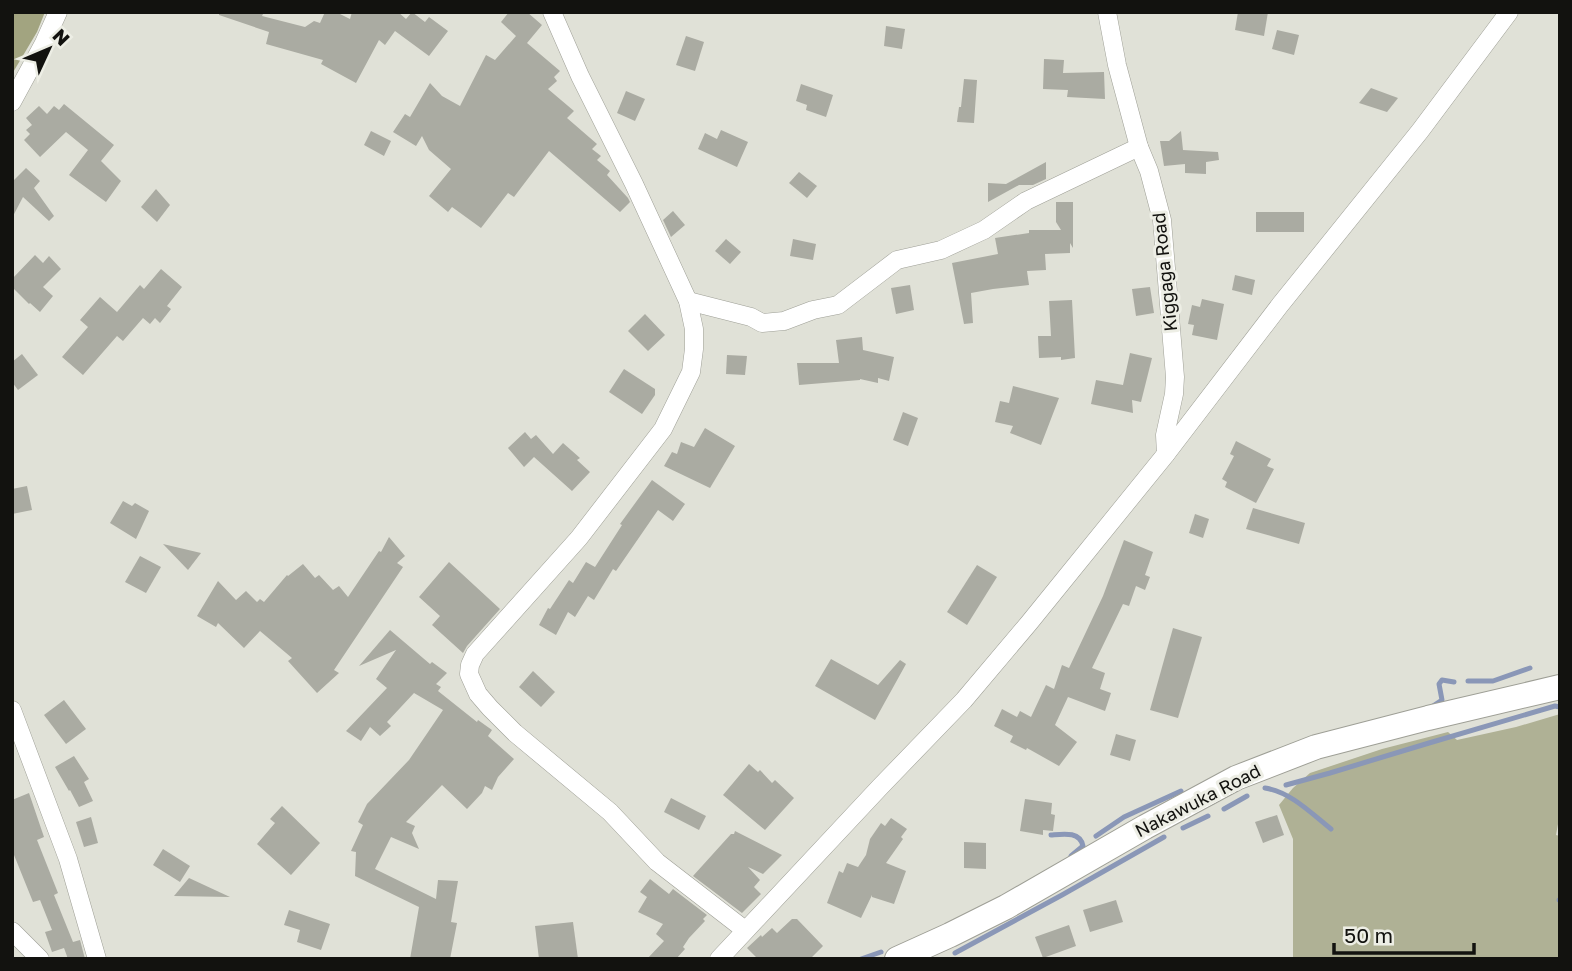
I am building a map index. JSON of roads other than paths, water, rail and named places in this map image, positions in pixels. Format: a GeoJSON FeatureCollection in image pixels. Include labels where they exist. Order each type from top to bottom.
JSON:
{"type":"FeatureCollection","features":[{"type":"Feature","properties":{"kind":"main road","name":"Nakawuka Road"},"geometry":{"type":"LineString","coordinates":[[897,959],[1006,907],[1236,778],[1316,747],[1560,687]]}},
{"type":"Feature","properties":{"kind":"street"},"geometry":{"type":"LineString","coordinates":[[12,102],[58,12]]}},
{"type":"Feature","properties":{"kind":"street"},"geometry":{"type":"LineString","coordinates":[[552,12],[688,301],[694,329],[694,349],[691,372],[663,429],[579,538],[475,654],[469,674],[478,694],[515,733],[610,812],[657,862],[745,930]]}},
{"type":"Feature","properties":{"kind":"street","name":"Kiggaga Road"},"geometry":{"type":"LineString","coordinates":[[1107,12],[1117,65],[1162,220],[1175,377],[1165,435],[1166,454]]}},
{"type":"Feature","properties":{"kind":"street"},"geometry":{"type":"LineString","coordinates":[[719,959],[964,700],[1029,623],[1166,454],[1280,305],[1420,131],[1509,12]]}},
{"type":"Feature","properties":{"kind":"street"},"geometry":{"type":"LineString","coordinates":[[688,301],[751,317],[762,323],[784,321],[813,310],[838,305],[897,260],[941,250],[984,230],[1026,201],[1139,147]]}},
{"type":"Feature","properties":{"kind":"street"},"geometry":{"type":"LineString","coordinates":[[12,710],[68,859],[97,959]]}},
{"type":"Feature","properties":{"kind":"street"},"geometry":{"type":"LineString","coordinates":[[12,931],[40,959]]}},
{"type":"Feature","properties":{"kind":"waterway"},"geometry":{"type":"LineString","coordinates":[[1468,681],[1493,681],[1530,668]]}},
{"type":"Feature","properties":{"kind":"waterway"},"geometry":{"type":"LineString","coordinates":[[1433,706],[1442,700],[1439,684],[1442,680],[1454,682]]}},
{"type":"Feature","properties":{"kind":"waterway"},"geometry":{"type":"LineString","coordinates":[[1286,785],[1555,706],[1560,707]]}},
{"type":"Feature","properties":{"kind":"waterway"},"geometry":{"type":"LineString","coordinates":[[1265,788],[1284,794],[1331,829]]}},
{"type":"Feature","properties":{"kind":"waterway"},"geometry":{"type":"LineString","coordinates":[[1096,836],[1124,817],[1181,791]]}},
{"type":"Feature","properties":{"kind":"waterway"},"geometry":{"type":"LineString","coordinates":[[1224,809],[1247,796]]}},
{"type":"Feature","properties":{"kind":"waterway"},"geometry":{"type":"LineString","coordinates":[[1183,828],[1208,816]]}},
{"type":"Feature","properties":{"kind":"waterway"},"geometry":{"type":"LineString","coordinates":[[1051,835],[1070,834],[1081,841],[1083,846],[1071,856]]}},
{"type":"Feature","properties":{"kind":"waterway"},"geometry":{"type":"LineString","coordinates":[[955,953],[1164,837]]}},
{"type":"Feature","properties":{"kind":"waterway"},"geometry":{"type":"LineString","coordinates":[[861,959],[881,952]]}}]}
